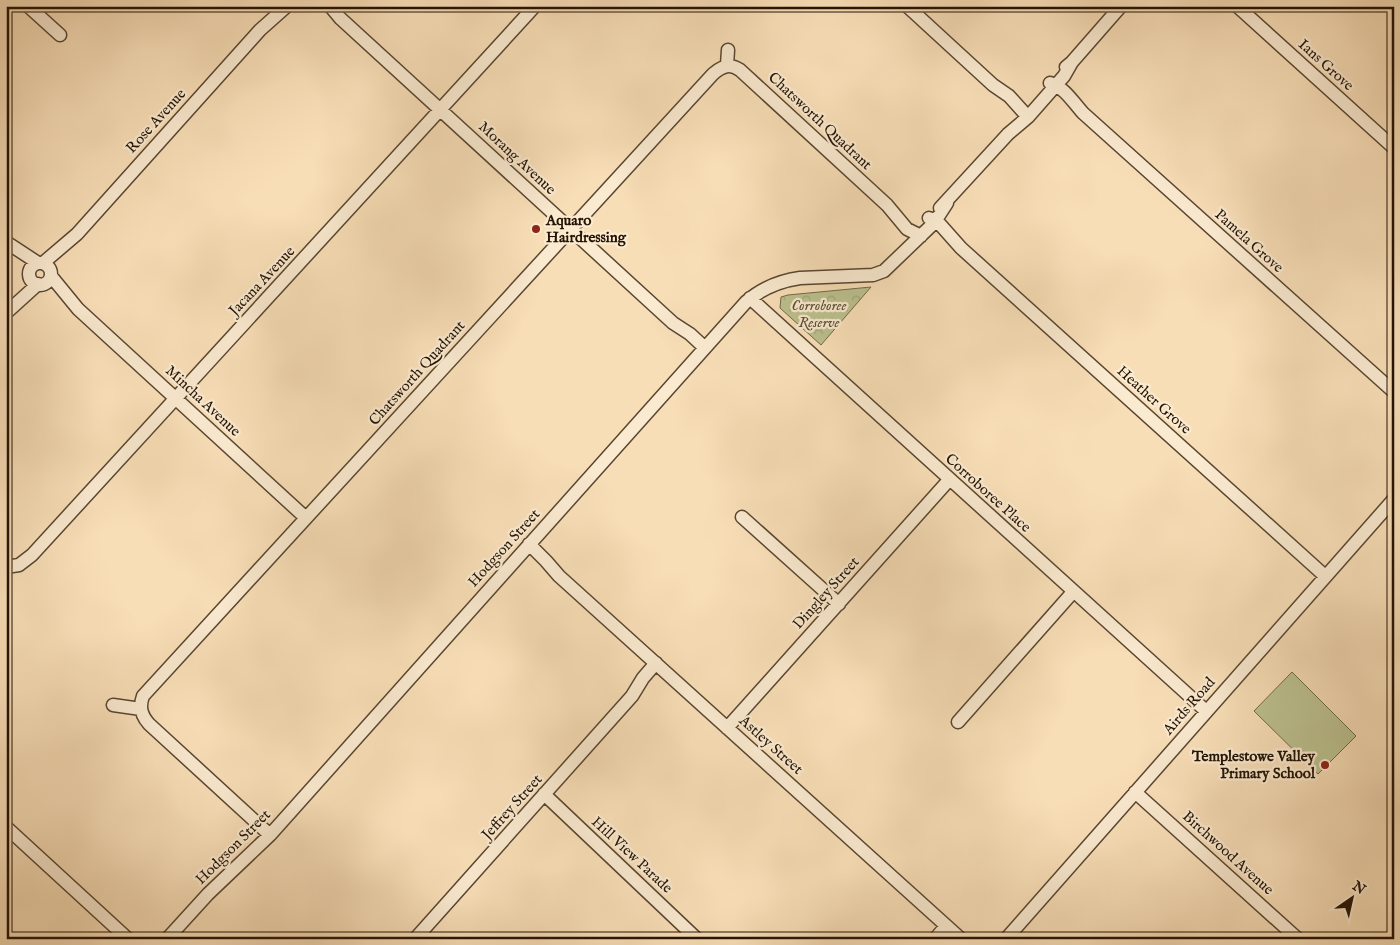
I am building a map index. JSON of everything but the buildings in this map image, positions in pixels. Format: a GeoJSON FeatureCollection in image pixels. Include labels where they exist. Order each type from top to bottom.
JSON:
{"type":"FeatureCollection","features":[{"type":"Feature","properties":{"kind":"street"},"geometry":{"type":"LineString","coordinates":[[28,6],[60,35]]}},
{"type":"Feature","properties":{"kind":"street","name":"Rose Avenue"},"geometry":{"type":"LineString","coordinates":[[260,30],[277,6]]}},
{"type":"Feature","properties":{"kind":"street","name":"Rose Avenue"},"geometry":{"type":"LineString","coordinates":[[6,311],[260,30],[287,6]]}},
{"type":"Feature","properties":{"kind":"street","name":"Morang Avenue"},"geometry":{"type":"LineString","coordinates":[[324,6],[340,18],[673,323],[685,339],[702,350]]}},
{"type":"Feature","properties":{"kind":"street","name":"Morang Avenue"},"geometry":{"type":"LineString","coordinates":[[330,6],[340,18]]}},
{"type":"Feature","properties":{"kind":"street","name":"Jacana Avenue"},"geometry":{"type":"LineString","coordinates":[[6,567],[19,565],[32,555],[535,6]]}},
{"type":"Feature","properties":{"kind":"street"},"geometry":{"type":"LineString","coordinates":[[907,6],[993,85],[1009,96],[1025,114]]}},
{"type":"Feature","properties":{"kind":"street","name":"Hodgson Street"},"geometry":{"type":"LineString","coordinates":[[167,939],[208,894],[270,835],[750,298],[769,286],[788,280],[879,273],[888,268],[918,233],[932,222],[1025,114],[1122,6]]}},
{"type":"Feature","properties":{"kind":"street","name":"Ians Grove"},"geometry":{"type":"LineString","coordinates":[[1237,6],[1394,148]]}},
{"type":"Feature","properties":{"kind":"street"},"geometry":{"type":"LineString","coordinates":[[727,65],[728,50]]}},
{"type":"Feature","properties":{"kind":"street","name":"Chatsworth Quadrant"},"geometry":{"type":"LineString","coordinates":[[140,709],[141,700],[145,692],[718,69],[727,65],[740,70],[887,205],[907,229],[918,233]]}},
{"type":"Feature","properties":{"kind":"street","name":"Pamela Grove"},"geometry":{"type":"LineString","coordinates":[[1053,85],[1394,392]]}},
{"type":"Feature","properties":{"kind":"street","name":"Heather Grove"},"geometry":{"type":"LineString","coordinates":[[932,222],[944,228],[961,248],[1325,576]]}},
{"type":"Feature","properties":{"kind":"street","name":"Mincha Avenue"},"geometry":{"type":"LineString","coordinates":[[9,245],[306,518]]}},
{"type":"Feature","properties":{"kind":"street","name":"Corroboree Place"},"geometry":{"type":"LineString","coordinates":[[750,298],[1206,711]]}},
{"type":"Feature","properties":{"kind":"street","name":"Dingley Street"},"geometry":{"type":"LineString","coordinates":[[727,728],[949,480]]}},
{"type":"Feature","properties":{"kind":"street","name":"Airds Road"},"geometry":{"type":"LineString","coordinates":[[1006,937],[1394,498]]}},
{"type":"Feature","properties":{"kind":"street"},"geometry":{"type":"LineString","coordinates":[[742,517],[839,604]]}},
{"type":"Feature","properties":{"kind":"street","name":"Astley Street"},"geometry":{"type":"LineString","coordinates":[[527,547],[542,566],[558,576],[961,939]]}},
{"type":"Feature","properties":{"kind":"street"},"geometry":{"type":"LineString","coordinates":[[958,722],[1073,592]]}},
{"type":"Feature","properties":{"kind":"street","name":"Jeffrey Street"},"geometry":{"type":"LineString","coordinates":[[416,939],[632,696],[648,683],[659,666]]}},
{"type":"Feature","properties":{"kind":"street"},"geometry":{"type":"LineString","coordinates":[[113,705],[140,709],[149,724],[270,835]]}},
{"type":"Feature","properties":{"kind":"street","name":"Birchwood Avenue"},"geometry":{"type":"LineString","coordinates":[[1135,792],[1298,939]]}},
{"type":"Feature","properties":{"kind":"street","name":"Hill View Parade"},"geometry":{"type":"LineString","coordinates":[[544,794],[697,939]]}},
{"type":"Feature","properties":{"kind":"street"},"geometry":{"type":"LineString","coordinates":[[6,827],[128,939]]}},
{"type":"Feature","properties":{"kind":"street"},"geometry":{"type":"LineString","coordinates":[[935,939],[946,926]]}},
{"type":"Feature","properties":{"kind":"green space","name":"Corroboree Reserve"},"geometry":{"type":"Polygon","coordinates":[[[871,287],[821,345],[780,308],[781,297],[788,295],[871,287]]]}},
{"type":"Feature","properties":{"kind":"green space"},"geometry":{"type":"Polygon","coordinates":[[[1292,672],[1356,736],[1318,774],[1254,711],[1292,672]]]}},
{"type":"Feature","properties":{"kind":"place","name":"Aquaro Hairdressing"},"geometry":{"type":"Point","coordinates":[536,229]}},
{"type":"Feature","properties":{"kind":"place","name":"Templestowe Valley Primary School"},"geometry":{"type":"Point","coordinates":[1325,765]}}]}
